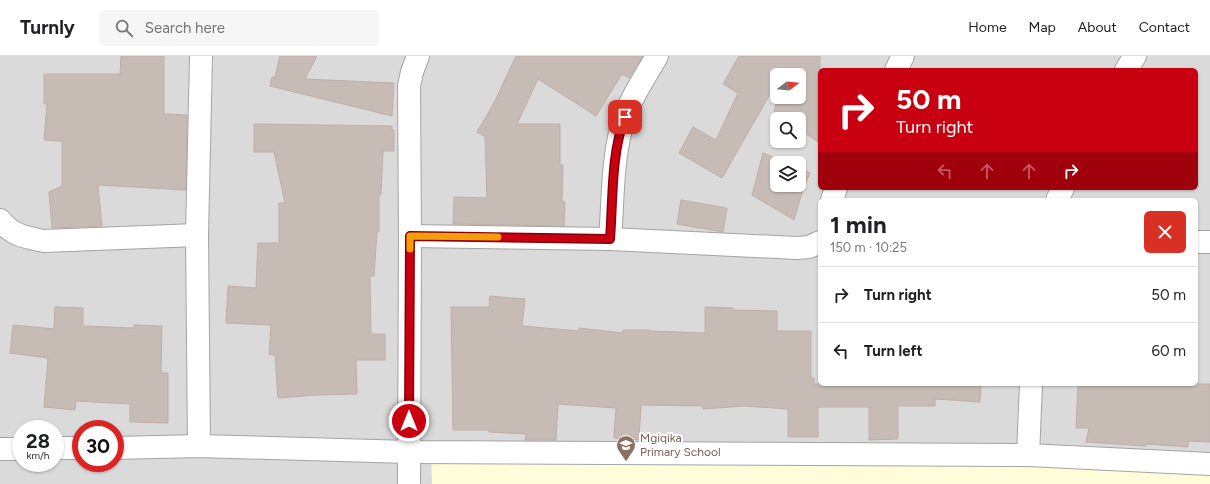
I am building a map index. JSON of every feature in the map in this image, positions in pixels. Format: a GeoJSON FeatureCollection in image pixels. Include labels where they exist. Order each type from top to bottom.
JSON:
{"type":"FeatureCollection","features":[{"type":"Feature","properties":{"kind":"street"},"geometry":{"type":"LineString","coordinates":[[199,446],[197,235],[201,56]]}},
{"type":"Feature","properties":{"kind":"street"},"geometry":{"type":"LineString","coordinates":[[409,484],[409,86],[418,56]]}},
{"type":"Feature","properties":{"kind":"street"},"geometry":{"type":"LineString","coordinates":[[610,239],[616,153],[621,128],[632,100],[657,56]]}},
{"type":"Feature","properties":{"kind":"street"},"geometry":{"type":"LineString","coordinates":[[897,68],[903,56]]}},
{"type":"Feature","properties":{"kind":"street"},"geometry":{"type":"LineString","coordinates":[[1127,68],[1135,56]]}},
{"type":"Feature","properties":{"kind":"street"},"geometry":{"type":"LineString","coordinates":[[0,220],[8,229],[23,237],[44,240],[197,235]]}},
{"type":"Feature","properties":{"kind":"street"},"geometry":{"type":"LineString","coordinates":[[410,236],[610,239],[797,248],[809,247],[818,243]]}},
{"type":"Feature","properties":{"kind":"street"},"geometry":{"type":"LineString","coordinates":[[1198,242],[1210,242]]}},
{"type":"Feature","properties":{"kind":"street"},"geometry":{"type":"LineString","coordinates":[[1028,455],[1031,386]]}},
{"type":"Feature","properties":{"kind":"street"},"geometry":{"type":"LineString","coordinates":[[124,448],[199,446],[409,452],[1028,455],[1210,464]]}},
{"type":"Feature","properties":{"kind":"street"},"geometry":{"type":"LineString","coordinates":[[0,449],[12,449]]}},
{"type":"Feature","properties":{"kind":"shaded area"},"geometry":{"type":"Polygon","coordinates":[[[0,56],[1210,56],[1210,484],[0,484],[0,56]]]}},
{"type":"Feature","properties":{"kind":"shaded area","name":"Mgiqika Primary School"},"geometry":{"type":"Polygon","coordinates":[[[431,453],[1210,471],[1210,484],[432,484],[431,453]]]}},
{"type":"Feature","properties":{"kind":"building"},"geometry":{"type":"Polygon","coordinates":[[[121,56],[164,56],[164,114],[187,115],[186,190],[98,185],[102,226],[52,228],[49,192],[62,186],[62,141],[44,140],[47,104],[44,104],[44,74],[120,74],[121,56]]]}},
{"type":"Feature","properties":{"kind":"building"},"geometry":{"type":"Polygon","coordinates":[[[280,56],[317,56],[305,79],[394,83],[392,116],[270,86],[272,77],[275,77],[280,56]]]}},
{"type":"Feature","properties":{"kind":"building"},"geometry":{"type":"Polygon","coordinates":[[[516,56],[643,56],[629,78],[622,74],[596,116],[538,79],[517,124],[560,124],[560,165],[563,165],[562,201],[565,202],[564,226],[453,224],[454,197],[487,198],[485,137],[477,132],[495,101],[516,56]]]}},
{"type":"Feature","properties":{"kind":"building"},"geometry":{"type":"Polygon","coordinates":[[[739,56],[820,56],[820,68],[818,68],[818,142],[806,134],[806,112],[774,112],[776,104],[806,104],[806,68],[770,68],[770,94],[722,178],[679,153],[693,127],[716,140],[738,93],[723,84],[739,56]]]}},
{"type":"Feature","properties":{"kind":"building"},"geometry":{"type":"Polygon","coordinates":[[[254,124],[392,126],[392,130],[394,130],[394,151],[383,151],[381,195],[379,194],[379,232],[377,232],[374,276],[370,276],[371,334],[385,334],[385,360],[356,360],[357,394],[278,398],[275,355],[269,354],[271,325],[226,323],[228,286],[256,288],[258,243],[279,243],[279,203],[285,203],[274,152],[254,152],[254,124]]]}},
{"type":"Feature","properties":{"kind":"building"},"geometry":{"type":"Polygon","coordinates":[[[763,153],[770,156],[770,192],[802,192],[794,220],[752,195],[763,153]]]}},
{"type":"Feature","properties":{"kind":"building"},"geometry":{"type":"Polygon","coordinates":[[[806,171],[810,173],[806,182],[806,171]]]}},
{"type":"Feature","properties":{"kind":"building"},"geometry":{"type":"Polygon","coordinates":[[[681,200],[727,208],[723,232],[677,224],[681,200]]]}},
{"type":"Feature","properties":{"kind":"building"},"geometry":{"type":"Polygon","coordinates":[[[490,296],[525,299],[522,326],[579,331],[579,328],[623,333],[623,330],[650,330],[705,333],[705,307],[733,308],[733,310],[777,311],[777,331],[811,331],[811,378],[814,378],[814,384],[818,384],[818,386],[981,386],[980,402],[935,399],[935,406],[898,406],[898,439],[869,440],[869,407],[818,407],[818,437],[788,437],[788,409],[744,406],[703,409],[703,406],[641,405],[639,440],[614,438],[616,408],[558,404],[556,440],[525,440],[526,434],[489,432],[489,430],[453,430],[451,307],[489,307],[490,296]]]}},
{"type":"Feature","properties":{"kind":"building"},"geometry":{"type":"Polygon","coordinates":[[[55,307],[83,308],[83,326],[134,328],[134,325],[162,326],[161,373],[168,373],[168,423],[130,422],[130,404],[76,401],[75,410],[44,407],[48,358],[10,353],[13,325],[54,329],[55,307]]]}},
{"type":"Feature","properties":{"kind":"building"},"geometry":{"type":"Polygon","coordinates":[[[1198,384],[1210,384],[1210,442],[1188,441],[1188,447],[1086,442],[1089,428],[1076,428],[1078,386],[1198,386],[1198,384]]]}},
{"type":"Feature","properties":{"kind":"slow traffic"},"geometry":{"type":"LineString","coordinates":[[410,249],[410,236],[498,237]]}},
{"type":"Feature","properties":{"kind":"place","name":"Mgiqika Primary School"},"geometry":{"type":"Point","coordinates":[626,462]}},
{"type":"Feature","properties":{"kind":"route"},"geometry":{"type":"LineString","coordinates":[[409,421],[410,236],[610,239],[616,153],[621,128],[625,117]]}}]}
